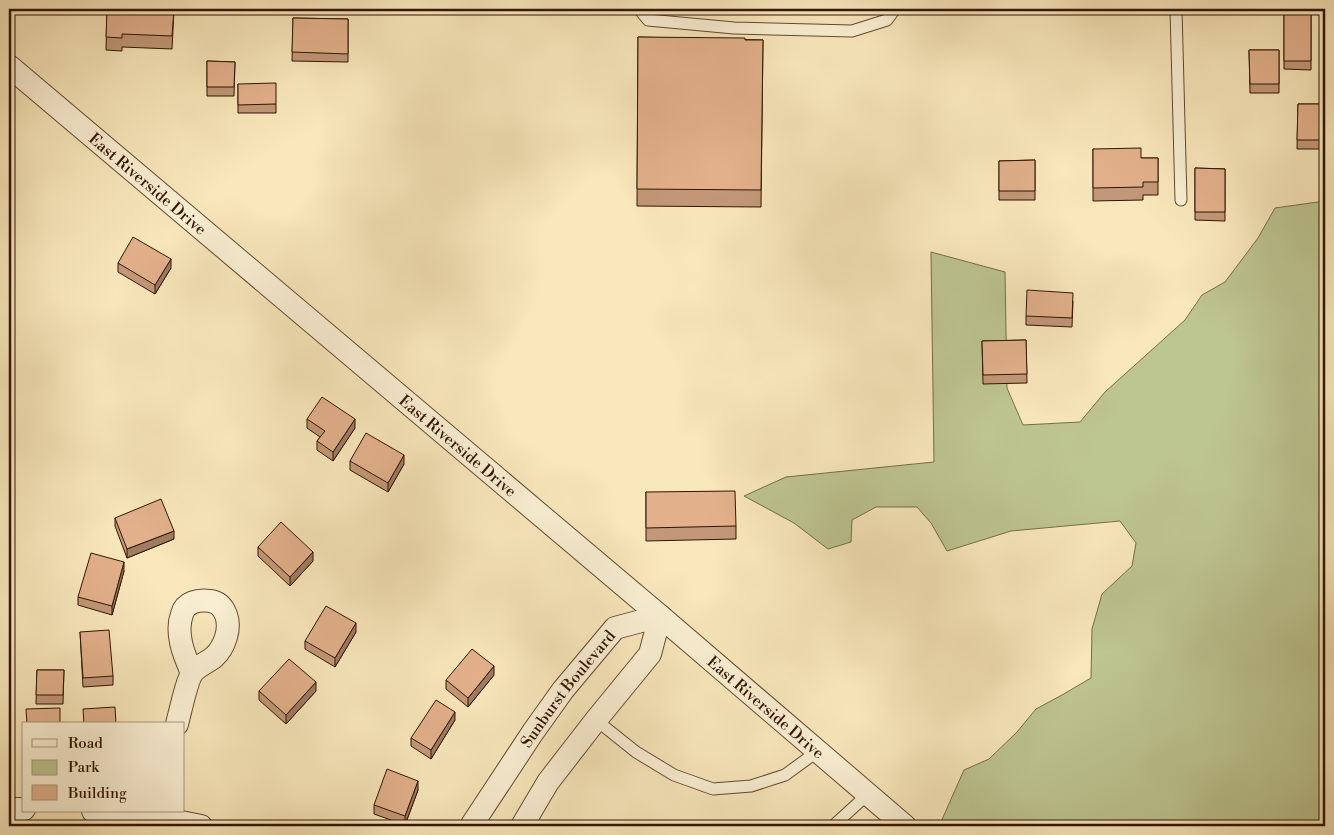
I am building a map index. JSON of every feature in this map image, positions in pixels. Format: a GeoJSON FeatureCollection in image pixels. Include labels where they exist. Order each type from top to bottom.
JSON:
{"type":"FeatureCollection","features":[{"type":"Feature","properties":{"kind":"street","name":"East Riverside Drive"},"geometry":{"type":"LineString","coordinates":[[9,66],[660,616],[905,826]]}},
{"type":"Feature","properties":{"kind":"street"},"geometry":{"type":"LineString","coordinates":[[522,826],[548,782],[650,654],[660,616]]}},
{"type":"Feature","properties":{"kind":"street","name":"Sunburst Boulevard"},"geometry":{"type":"LineString","coordinates":[[471,826],[563,690],[615,628],[660,616]]}},
{"type":"Feature","properties":{"kind":"street"},"geometry":{"type":"LineString","coordinates":[[179,722],[192,673]]}},
{"type":"Feature","properties":{"kind":"street"},"geometry":{"type":"LineString","coordinates":[[9,809],[22,809]]}},
{"type":"Feature","properties":{"kind":"street"},"geometry":{"type":"LineString","coordinates":[[114,812],[156,814],[201,826]]}},
{"type":"Feature","properties":{"kind":"lane"},"geometry":{"type":"LineString","coordinates":[[639,9],[648,20],[734,28],[852,31],[887,20],[895,9]]}},
{"type":"Feature","properties":{"kind":"lane"},"geometry":{"type":"LineString","coordinates":[[1176,9],[1181,200]]}},
{"type":"Feature","properties":{"kind":"lane"},"geometry":{"type":"LineString","coordinates":[[596,720],[636,752],[674,775],[713,789],[751,786],[785,775],[818,751]]}},
{"type":"Feature","properties":{"kind":"lane"},"geometry":{"type":"LineString","coordinates":[[834,826],[868,794]]}},
{"type":"Feature","properties":{"kind":"green space"},"geometry":{"type":"Polygon","coordinates":[[[1325,201],[1325,826],[942,826],[940,824],[964,770],[989,759],[1017,732],[1036,709],[1091,678],[1092,629],[1102,594],[1132,566],[1136,543],[1120,521],[1011,531],[947,551],[931,523],[917,507],[876,507],[852,520],[851,542],[828,549],[794,523],[744,496],[786,477],[934,462],[931,252],[1005,272],[1007,388],[1023,425],[1080,422],[1105,392],[1185,320],[1202,295],[1225,282],[1258,238],[1275,208],[1325,201]]]}},
{"type":"Feature","properties":{"kind":"building"},"geometry":{"type":"Polygon","coordinates":[[[107,9],[174,9],[172,36],[122,34],[122,38],[106,37],[107,9]]]}},
{"type":"Feature","properties":{"kind":"building"},"geometry":{"type":"Polygon","coordinates":[[[1284,9],[1311,9],[1311,61],[1284,61],[1284,9]]]}},
{"type":"Feature","properties":{"kind":"building"},"geometry":{"type":"Polygon","coordinates":[[[293,18],[348,19],[348,54],[292,52],[293,18]]]}},
{"type":"Feature","properties":{"kind":"building"},"geometry":{"type":"Polygon","coordinates":[[[638,37],[745,38],[745,40],[763,40],[761,190],[637,189],[638,37]]]}},
{"type":"Feature","properties":{"kind":"building"},"geometry":{"type":"Polygon","coordinates":[[[1249,50],[1279,50],[1279,84],[1250,84],[1249,50]]]}},
{"type":"Feature","properties":{"kind":"building"},"geometry":{"type":"Polygon","coordinates":[[[207,61],[235,62],[234,87],[207,87],[207,61]]]}},
{"type":"Feature","properties":{"kind":"building"},"geometry":{"type":"Polygon","coordinates":[[[276,83],[276,104],[238,105],[238,84],[276,83]]]}},
{"type":"Feature","properties":{"kind":"building"},"geometry":{"type":"Polygon","coordinates":[[[1298,104],[1325,104],[1325,140],[1297,140],[1298,104]]]}},
{"type":"Feature","properties":{"kind":"building"},"geometry":{"type":"Polygon","coordinates":[[[1141,148],[1141,158],[1158,158],[1158,182],[1143,182],[1143,187],[1093,188],[1093,149],[1141,148]]]}},
{"type":"Feature","properties":{"kind":"building"},"geometry":{"type":"Polygon","coordinates":[[[1035,160],[1035,191],[999,191],[999,161],[1035,160]]]}},
{"type":"Feature","properties":{"kind":"building"},"geometry":{"type":"Polygon","coordinates":[[[1195,168],[1225,169],[1225,212],[1195,212],[1195,168]]]}},
{"type":"Feature","properties":{"kind":"building"},"geometry":{"type":"Polygon","coordinates":[[[133,237],[171,259],[155,285],[118,263],[133,237]]]}},
{"type":"Feature","properties":{"kind":"building"},"geometry":{"type":"Polygon","coordinates":[[[1027,290],[1073,293],[1072,318],[1026,316],[1027,290]]]}},
{"type":"Feature","properties":{"kind":"building"},"geometry":{"type":"Polygon","coordinates":[[[1026,340],[1027,374],[983,375],[982,341],[1026,340]]]}},
{"type":"Feature","properties":{"kind":"building"},"geometry":{"type":"Polygon","coordinates":[[[322,397],[355,419],[333,452],[317,441],[325,431],[307,419],[322,397]]]}},
{"type":"Feature","properties":{"kind":"building"},"geometry":{"type":"Polygon","coordinates":[[[366,433],[404,455],[388,483],[350,461],[366,433]]]}},
{"type":"Feature","properties":{"kind":"building"},"geometry":{"type":"Polygon","coordinates":[[[735,491],[736,526],[646,528],[646,492],[735,491]]]}},
{"type":"Feature","properties":{"kind":"building"},"geometry":{"type":"Polygon","coordinates":[[[161,499],[174,531],[127,549],[115,518],[161,499]]]}},
{"type":"Feature","properties":{"kind":"building"},"geometry":{"type":"Polygon","coordinates":[[[281,522],[313,552],[290,577],[258,547],[281,522]]]}},
{"type":"Feature","properties":{"kind":"building"},"geometry":{"type":"Polygon","coordinates":[[[91,553],[124,562],[112,606],[78,597],[91,553]]]}},
{"type":"Feature","properties":{"kind":"building"},"geometry":{"type":"Polygon","coordinates":[[[326,606],[356,623],[335,658],[305,641],[326,606]]]}},
{"type":"Feature","properties":{"kind":"building"},"geometry":{"type":"Polygon","coordinates":[[[109,630],[113,676],[83,678],[80,632],[109,630]]]}},
{"type":"Feature","properties":{"kind":"building"},"geometry":{"type":"Polygon","coordinates":[[[472,649],[494,666],[468,698],[446,680],[472,649]]]}},
{"type":"Feature","properties":{"kind":"building"},"geometry":{"type":"Polygon","coordinates":[[[289,659],[316,682],[286,715],[259,691],[289,659]]]}},
{"type":"Feature","properties":{"kind":"building"},"geometry":{"type":"Polygon","coordinates":[[[37,670],[64,670],[63,695],[36,695],[37,670]]]}},
{"type":"Feature","properties":{"kind":"building"},"geometry":{"type":"Polygon","coordinates":[[[436,700],[455,712],[431,750],[411,738],[436,700]]]}},
{"type":"Feature","properties":{"kind":"building"},"geometry":{"type":"Polygon","coordinates":[[[115,707],[116,722],[84,722],[83,709],[115,707]]]}},
{"type":"Feature","properties":{"kind":"building"},"geometry":{"type":"Polygon","coordinates":[[[60,708],[60,722],[27,722],[26,709],[60,708]]]}},
{"type":"Feature","properties":{"kind":"building"},"geometry":{"type":"Polygon","coordinates":[[[387,769],[418,781],[405,816],[374,805],[387,769]]]}}]}
